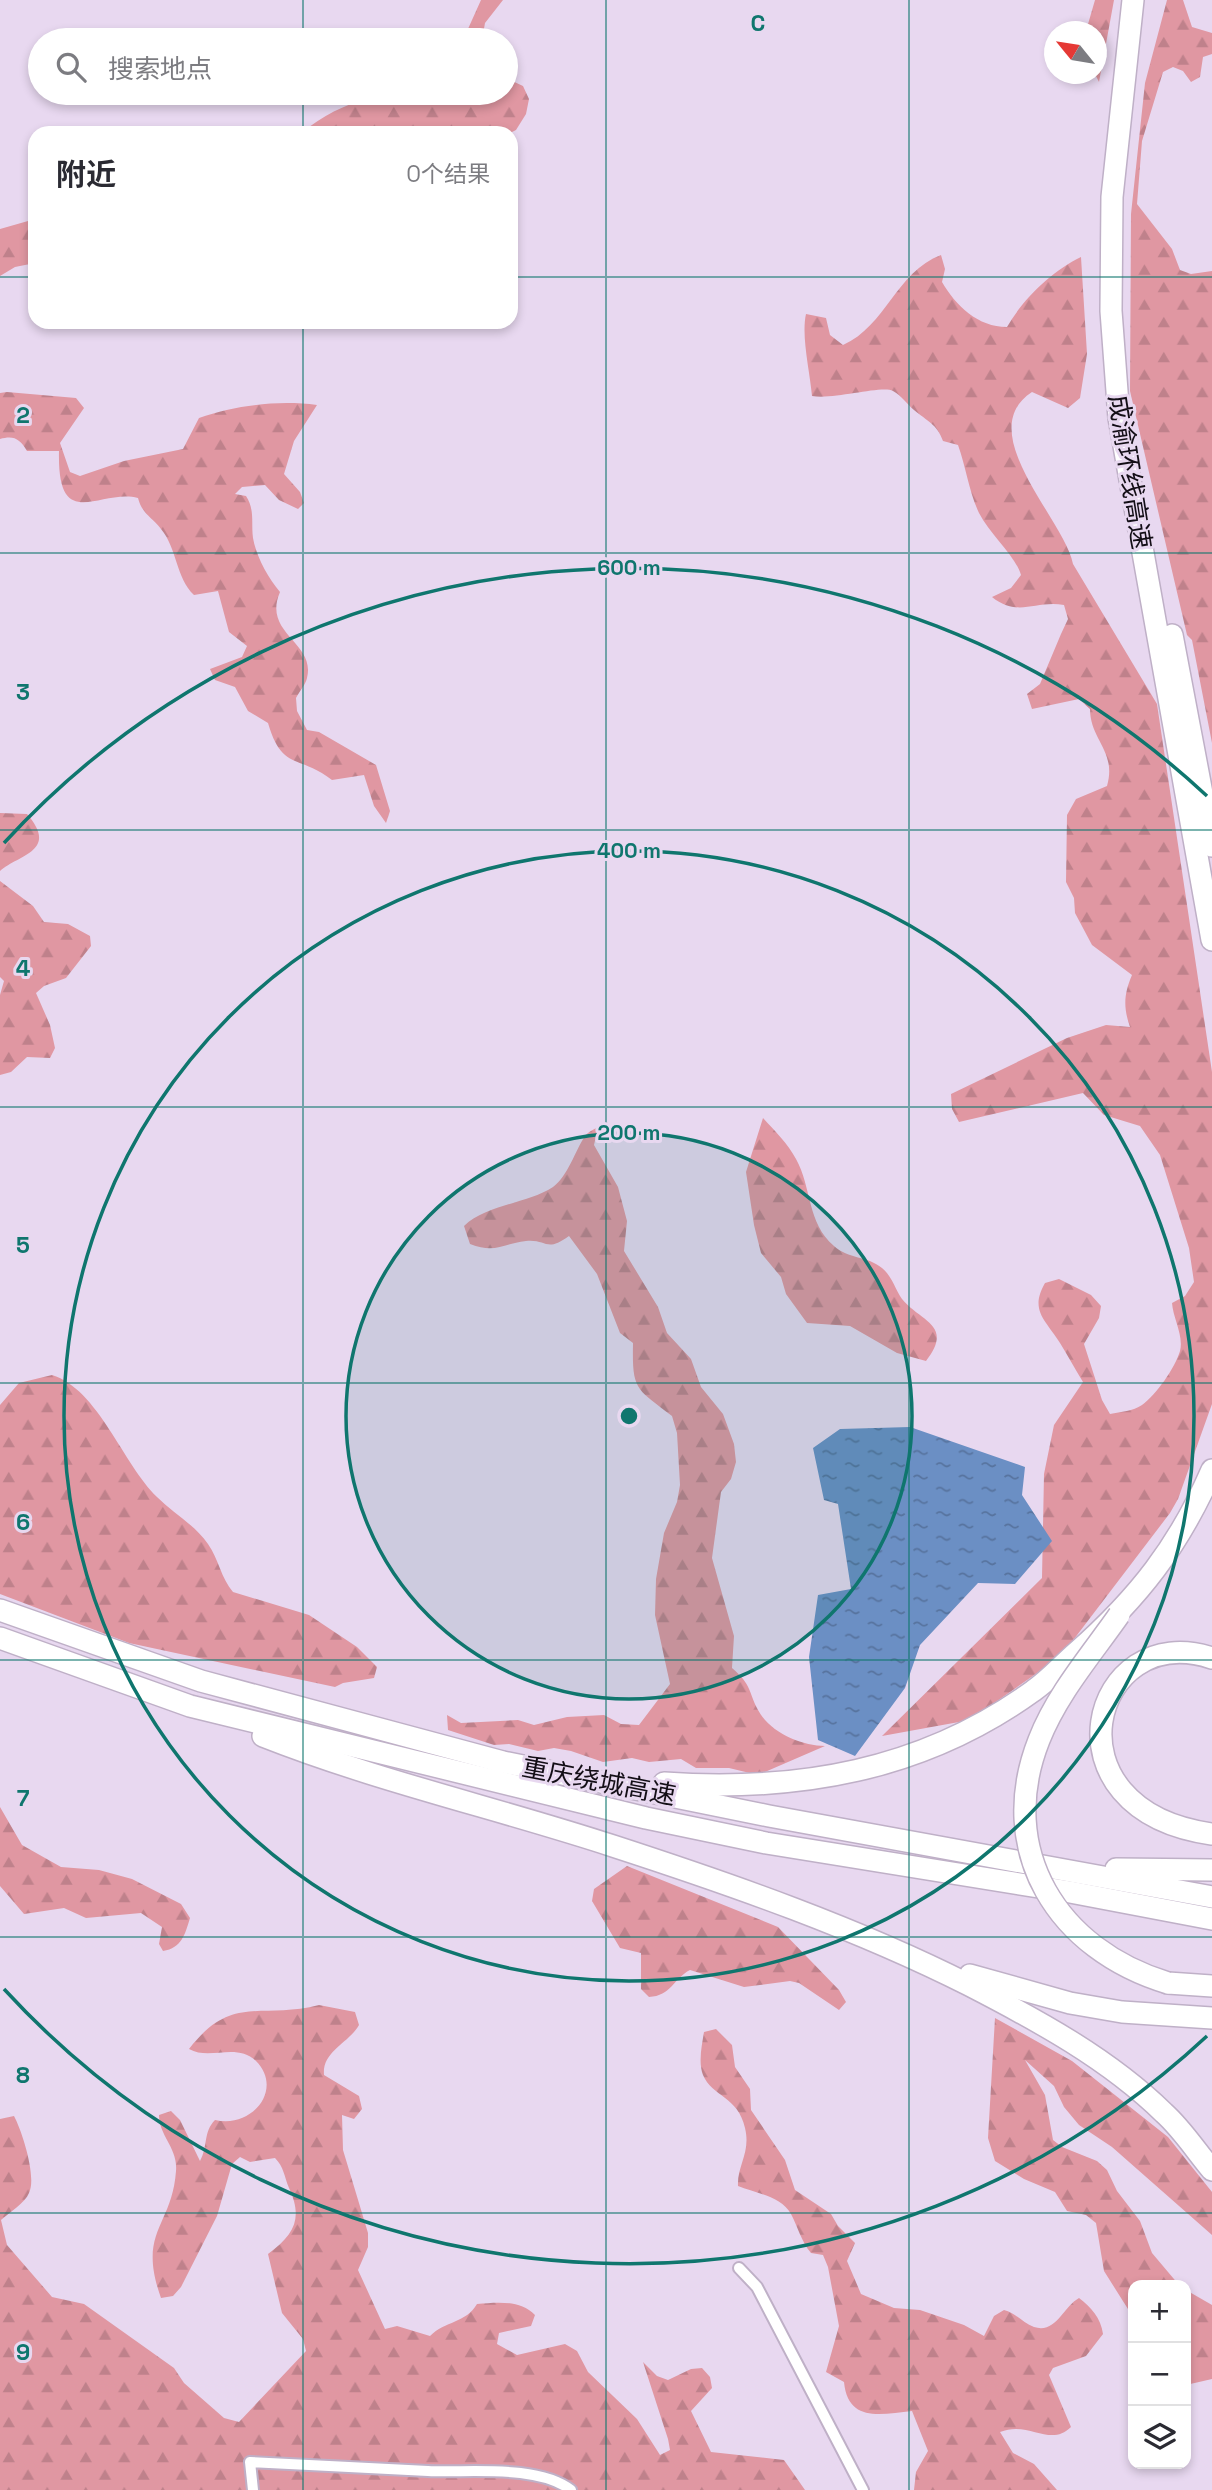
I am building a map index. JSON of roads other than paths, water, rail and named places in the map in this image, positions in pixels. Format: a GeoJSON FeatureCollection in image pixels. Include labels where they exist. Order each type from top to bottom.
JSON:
{"type":"FeatureCollection","features":[{"type":"Feature","properties":{"kind":"highway","name":"成渝环线高速"},"geometry":{"type":"LineString","coordinates":[[1133,0],[1112,197],[1111,310],[1119,418],[1212,940]]}},
{"type":"Feature","properties":{"kind":"highway","name":"成渝环线高速"},"geometry":{"type":"LineString","coordinates":[[1148,0],[1125,199],[1124,312],[1131,405],[1212,846]]}},
{"type":"Feature","properties":{"kind":"highway"},"geometry":{"type":"LineString","coordinates":[[575,1777],[726,1787],[808,1781],[855,1773],[947,1740],[1034,1690],[1119,1615],[1147,1584],[1174,1544],[1212,1470]]}},
{"type":"Feature","properties":{"kind":"highway","name":"重庆绕城高速"},"geometry":{"type":"LineString","coordinates":[[0,1610],[201,1681],[503,1762],[769,1816],[1212,1897]]}},
{"type":"Feature","properties":{"kind":"highway"},"geometry":{"type":"LineString","coordinates":[[1119,1615],[1067,1688],[1040,1738],[1029,1768],[1026,1791],[1027,1832],[1035,1874],[1074,1931],[1110,1960],[1168,1983],[1212,1986]]}},
{"type":"Feature","properties":{"kind":"highway","name":"重庆绕城高速"},"geometry":{"type":"LineString","coordinates":[[0,1638],[190,1706],[539,1793],[766,1843],[1057,1890],[1212,1919]]}},
{"type":"Feature","properties":{"kind":"highway"},"geometry":{"type":"LineString","coordinates":[[1212,1658],[1199,1654],[1171,1653],[1149,1659],[1124,1675],[1102,1717],[1100,1739],[1105,1768],[1134,1805],[1163,1820],[1212,1834]]}},
{"type":"Feature","properties":{"kind":"highway"},"geometry":{"type":"LineString","coordinates":[[190,1706],[295,1748],[407,1786],[613,1846],[785,1907],[921,1961],[1019,2010],[1111,2070],[1165,2113],[1212,2170]]}},
{"type":"Feature","properties":{"kind":"highway"},"geometry":{"type":"LineString","coordinates":[[1074,1870],[1212,1870]]}},
{"type":"Feature","properties":{"kind":"highway"},"geometry":{"type":"LineString","coordinates":[[921,1961],[1070,2003],[1122,2012],[1212,2018]]}},
{"type":"Feature","properties":{"kind":"street"},"geometry":{"type":"LineString","coordinates":[[739,2268],[757,2287],[863,2490]]}},
{"type":"Feature","properties":{"kind":"street"},"geometry":{"type":"LineString","coordinates":[[253,2490],[250,2462],[449,2472],[494,2471],[560,2482],[571,2490]]}},
{"type":"Feature","properties":{"kind":"water"},"geometry":{"type":"Polygon","coordinates":[[[910,1427],[1025,1467],[1022,1495],[1052,1541],[1015,1584],[978,1583],[920,1645],[905,1688],[855,1756],[818,1740],[809,1657],[818,1595],[851,1589],[838,1504],[824,1500],[813,1448],[840,1429],[910,1427]]]}}]}
